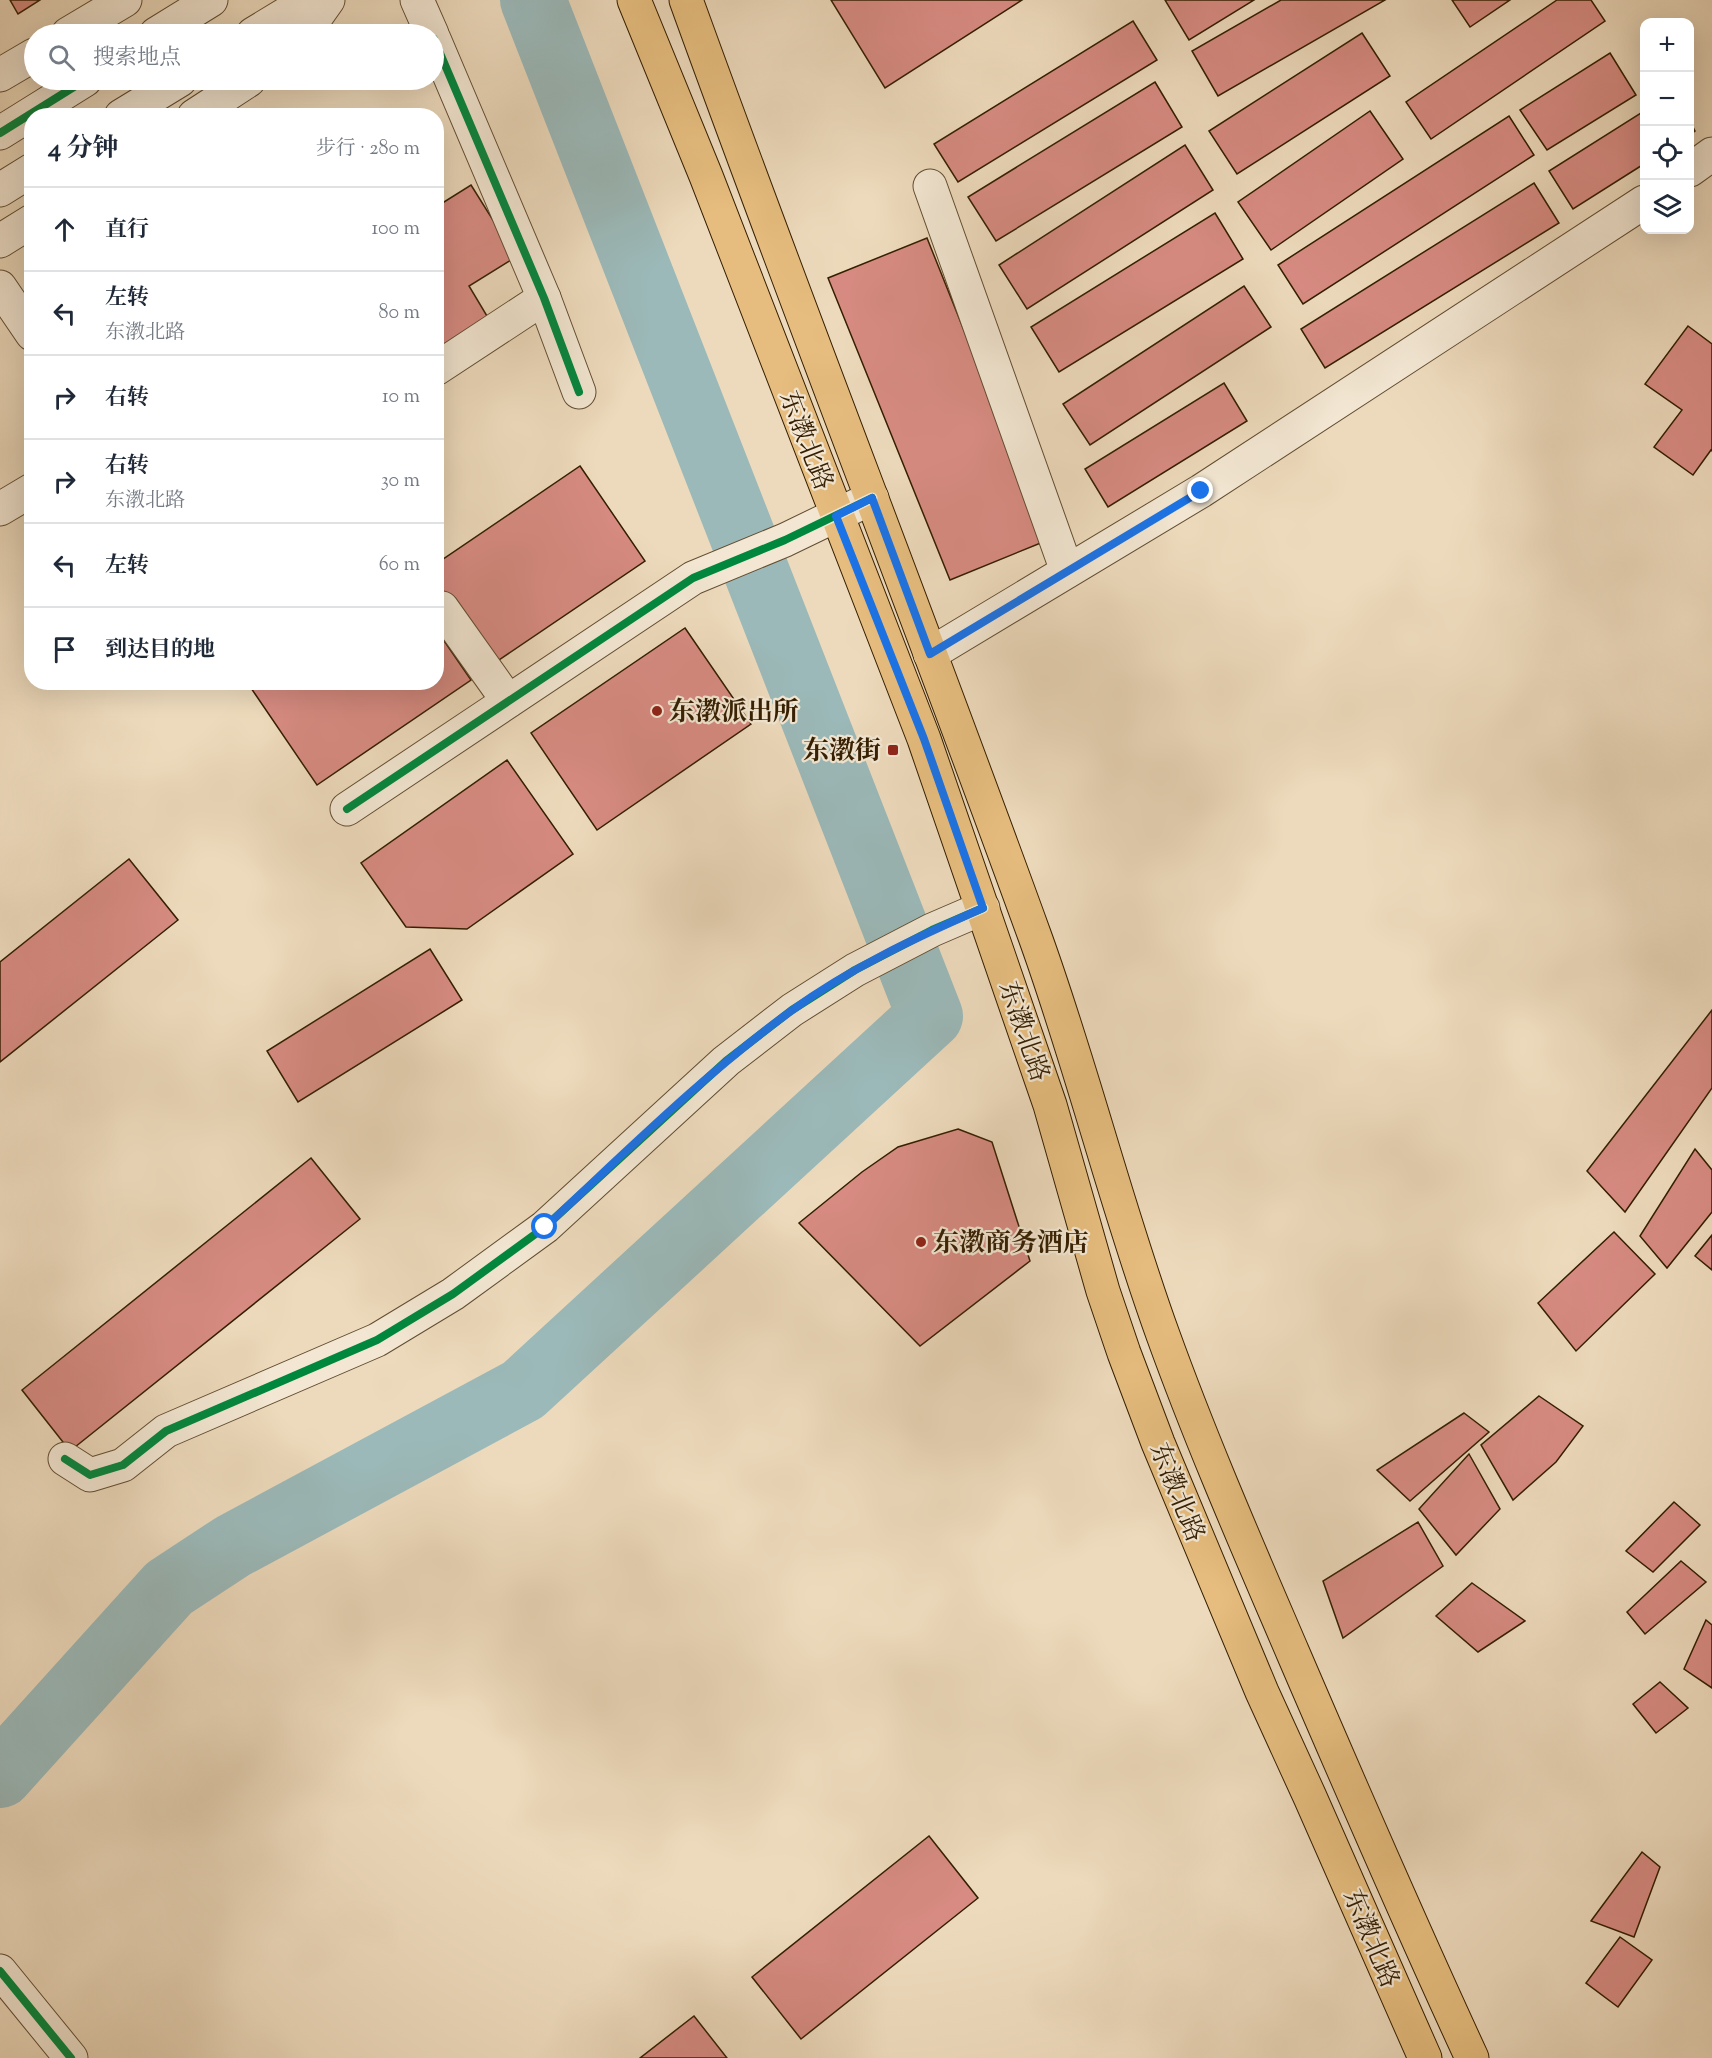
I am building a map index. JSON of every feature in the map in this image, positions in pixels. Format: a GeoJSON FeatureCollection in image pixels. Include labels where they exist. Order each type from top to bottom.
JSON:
{"type":"FeatureCollection","features":[{"type":"Feature","properties":{"kind":"main road","name":"东漖北路"},"geometry":{"type":"LineString","coordinates":[[634,0],[706,176],[924,739],[1050,1105],[1103,1291],[1154,1433],[1258,1682],[1425,2058]]}},
{"type":"Feature","properties":{"kind":"main road","name":"东漖北路"},"geometry":{"type":"LineString","coordinates":[[686,0],[1055,991],[1129,1239],[1200,1431],[1326,1731],[1472,2058]]}},
{"type":"Feature","properties":{"kind":"street"},"geometry":{"type":"LineString","coordinates":[[85,24],[125,0]]}},
{"type":"Feature","properties":{"kind":"street"},"geometry":{"type":"LineString","coordinates":[[172,24],[211,0]]}},
{"type":"Feature","properties":{"kind":"street"},"geometry":{"type":"LineString","coordinates":[[269,24],[309,0]]}},
{"type":"Feature","properties":{"kind":"street"},"geometry":{"type":"LineString","coordinates":[[311,24],[328,0]]}},
{"type":"Feature","properties":{"kind":"street"},"geometry":{"type":"LineString","coordinates":[[417,0],[428,24]]}},
{"type":"Feature","properties":{"kind":"street"},"geometry":{"type":"LineString","coordinates":[[617,0],[648,35]]}},
{"type":"Feature","properties":{"kind":"street"},"geometry":{"type":"LineString","coordinates":[[0,75],[24,61]]}},
{"type":"Feature","properties":{"kind":"street"},"geometry":{"type":"LineString","coordinates":[[444,63],[544,298],[579,392]]}},
{"type":"Feature","properties":{"kind":"street"},"geometry":{"type":"LineString","coordinates":[[40,108],[69,90]]}},
{"type":"Feature","properties":{"kind":"street"},"geometry":{"type":"LineString","coordinates":[[134,108],[164,90]]}},
{"type":"Feature","properties":{"kind":"street"},"geometry":{"type":"LineString","coordinates":[[206,108],[234,90]]}},
{"type":"Feature","properties":{"kind":"street"},"geometry":{"type":"LineString","coordinates":[[0,133],[24,118]]}},
{"type":"Feature","properties":{"kind":"street"},"geometry":{"type":"LineString","coordinates":[[1694,167],[1712,154]]}},
{"type":"Feature","properties":{"kind":"street"},"geometry":{"type":"LineString","coordinates":[[0,190],[24,176]]}},
{"type":"Feature","properties":{"kind":"street"},"geometry":{"type":"LineString","coordinates":[[930,186],[1067,571]]}},
{"type":"Feature","properties":{"kind":"street"},"geometry":{"type":"LineString","coordinates":[[930,654],[1210,485],[1640,205]]}},
{"type":"Feature","properties":{"kind":"street"},"geometry":{"type":"LineString","coordinates":[[0,241],[24,226]]}},
{"type":"Feature","properties":{"kind":"street"},"geometry":{"type":"LineString","coordinates":[[0,287],[24,322]]}},
{"type":"Feature","properties":{"kind":"street"},"geometry":{"type":"LineString","coordinates":[[444,364],[544,298]]}},
{"type":"Feature","properties":{"kind":"street"},"geometry":{"type":"LineString","coordinates":[[0,509],[24,495]]}},
{"type":"Feature","properties":{"kind":"street"},"geometry":{"type":"LineString","coordinates":[[347,809],[693,578],[785,540],[872,498]]}},
{"type":"Feature","properties":{"kind":"street"},"geometry":{"type":"LineString","coordinates":[[444,611],[508,701]]}},
{"type":"Feature","properties":{"kind":"street"},"geometry":{"type":"LineString","coordinates":[[65,1459],[90,1475],[123,1465],[166,1431],[377,1340],[453,1294],[545,1227],[726,1061],[792,1010],[855,970],[932,930],[983,908]]}},
{"type":"Feature","properties":{"kind":"street"},"geometry":{"type":"LineString","coordinates":[[0,1971],[71,2058]]}},
{"type":"Feature","properties":{"kind":"building"},"geometry":{"type":"Polygon","coordinates":[[[10,0],[40,0],[18,14],[10,0]]]}},
{"type":"Feature","properties":{"kind":"building"},"geometry":{"type":"Polygon","coordinates":[[[831,0],[1022,0],[885,88],[831,0]]]}},
{"type":"Feature","properties":{"kind":"building"},"geometry":{"type":"Polygon","coordinates":[[[1165,0],[1254,0],[1189,40],[1165,0]]]}},
{"type":"Feature","properties":{"kind":"building"},"geometry":{"type":"Polygon","coordinates":[[[1281,0],[1385,0],[1218,96],[1192,51],[1281,0]]]}},
{"type":"Feature","properties":{"kind":"building"},"geometry":{"type":"Polygon","coordinates":[[[1452,0],[1510,0],[1470,27],[1452,0]]]}},
{"type":"Feature","properties":{"kind":"building"},"geometry":{"type":"Polygon","coordinates":[[[1557,0],[1591,0],[1605,21],[1431,139],[1406,102],[1557,0]]]}},
{"type":"Feature","properties":{"kind":"building"},"geometry":{"type":"Polygon","coordinates":[[[1133,21],[1157,60],[958,182],[934,144],[1133,21]]]}},
{"type":"Feature","properties":{"kind":"building"},"geometry":{"type":"Polygon","coordinates":[[[1362,33],[1390,76],[1237,174],[1209,131],[1362,33]]]}},
{"type":"Feature","properties":{"kind":"building"},"geometry":{"type":"Polygon","coordinates":[[[1610,53],[1636,95],[1547,150],[1520,110],[1610,53]]]}},
{"type":"Feature","properties":{"kind":"building"},"geometry":{"type":"Polygon","coordinates":[[[1155,82],[1182,127],[996,241],[968,197],[1155,82]]]}},
{"type":"Feature","properties":{"kind":"building"},"geometry":{"type":"Polygon","coordinates":[[[1370,111],[1403,159],[1271,250],[1238,202],[1370,111]]]}},
{"type":"Feature","properties":{"kind":"building"},"geometry":{"type":"Polygon","coordinates":[[[1640,114],[1640,167],[1573,209],[1549,171],[1640,114]]]}},
{"type":"Feature","properties":{"kind":"building"},"geometry":{"type":"Polygon","coordinates":[[[1509,116],[1534,155],[1303,304],[1278,265],[1509,116]]]}},
{"type":"Feature","properties":{"kind":"building"},"geometry":{"type":"Polygon","coordinates":[[[1185,145],[1213,190],[1027,309],[999,265],[1185,145]]]}},
{"type":"Feature","properties":{"kind":"building"},"geometry":{"type":"Polygon","coordinates":[[[1534,183],[1559,223],[1325,368],[1301,329],[1534,183]]]}},
{"type":"Feature","properties":{"kind":"building"},"geometry":{"type":"Polygon","coordinates":[[[471,185],[516,257],[469,286],[493,326],[444,357],[444,202],[471,185]]]}},
{"type":"Feature","properties":{"kind":"building"},"geometry":{"type":"Polygon","coordinates":[[[1215,213],[1243,259],[1059,372],[1031,327],[1215,213]]]}},
{"type":"Feature","properties":{"kind":"building"},"geometry":{"type":"Polygon","coordinates":[[[927,238],[1048,540],[950,580],[828,278],[927,238]]]}},
{"type":"Feature","properties":{"kind":"building"},"geometry":{"type":"Polygon","coordinates":[[[1244,286],[1271,327],[1090,445],[1063,404],[1244,286]]]}},
{"type":"Feature","properties":{"kind":"building"},"geometry":{"type":"Polygon","coordinates":[[[1688,326],[1712,344],[1712,451],[1693,475],[1654,447],[1682,410],[1645,384],[1688,326]]]}},
{"type":"Feature","properties":{"kind":"building"},"geometry":{"type":"Polygon","coordinates":[[[1224,383],[1247,421],[1108,507],[1085,469],[1224,383]]]}},
{"type":"Feature","properties":{"kind":"building"},"geometry":{"type":"Polygon","coordinates":[[[580,466],[645,561],[493,664],[444,592],[444,559],[580,466]]]}},
{"type":"Feature","properties":{"kind":"building"},"geometry":{"type":"Polygon","coordinates":[[[685,628],[751,724],[597,830],[531,733],[685,628]]]}},
{"type":"Feature","properties":{"kind":"building"},"geometry":{"type":"Polygon","coordinates":[[[444,641],[471,680],[317,785],[252,690],[444,690],[444,641]]]}},
{"type":"Feature","properties":{"kind":"building"},"geometry":{"type":"Polygon","coordinates":[[[507,760],[573,854],[467,929],[406,927],[361,863],[507,760]]]}},
{"type":"Feature","properties":{"kind":"building"},"geometry":{"type":"Polygon","coordinates":[[[129,859],[178,920],[0,1062],[0,962],[129,859]]]}},
{"type":"Feature","properties":{"kind":"building"},"geometry":{"type":"Polygon","coordinates":[[[430,949],[462,1000],[298,1102],[267,1051],[430,949]]]}},
{"type":"Feature","properties":{"kind":"building"},"geometry":{"type":"Polygon","coordinates":[[[1712,1010],[1712,1088],[1625,1212],[1587,1171],[1712,1010]]]}},
{"type":"Feature","properties":{"kind":"building","name":"东漖商务酒店"},"geometry":{"type":"Polygon","coordinates":[[[958,1129],[992,1142],[1030,1261],[920,1346],[799,1223],[862,1172],[898,1147],[958,1129]]]}},
{"type":"Feature","properties":{"kind":"building"},"geometry":{"type":"Polygon","coordinates":[[[1695,1149],[1712,1170],[1712,1212],[1667,1268],[1640,1236],[1695,1149]]]}},
{"type":"Feature","properties":{"kind":"building"},"geometry":{"type":"Polygon","coordinates":[[[311,1158],[360,1219],[70,1451],[22,1390],[311,1158]]]}},
{"type":"Feature","properties":{"kind":"building"},"geometry":{"type":"Polygon","coordinates":[[[1614,1232],[1655,1274],[1576,1351],[1538,1303],[1614,1232]]]}},
{"type":"Feature","properties":{"kind":"building"},"geometry":{"type":"Polygon","coordinates":[[[1712,1235],[1712,1270],[1695,1256],[1712,1235]]]}},
{"type":"Feature","properties":{"kind":"building"},"geometry":{"type":"Polygon","coordinates":[[[1539,1396],[1583,1426],[1556,1462],[1513,1500],[1481,1445],[1539,1396]]]}},
{"type":"Feature","properties":{"kind":"building"},"geometry":{"type":"Polygon","coordinates":[[[1464,1413],[1489,1432],[1410,1501],[1377,1470],[1464,1413]]]}},
{"type":"Feature","properties":{"kind":"building"},"geometry":{"type":"Polygon","coordinates":[[[1469,1454],[1500,1509],[1456,1555],[1419,1509],[1469,1454]]]}},
{"type":"Feature","properties":{"kind":"building"},"geometry":{"type":"Polygon","coordinates":[[[1674,1502],[1700,1525],[1653,1572],[1626,1551],[1674,1502]]]}},
{"type":"Feature","properties":{"kind":"building"},"geometry":{"type":"Polygon","coordinates":[[[1418,1522],[1443,1566],[1343,1638],[1323,1581],[1418,1522]]]}},
{"type":"Feature","properties":{"kind":"building"},"geometry":{"type":"Polygon","coordinates":[[[1681,1561],[1706,1582],[1645,1634],[1627,1612],[1681,1561]]]}},
{"type":"Feature","properties":{"kind":"building"},"geometry":{"type":"Polygon","coordinates":[[[1472,1583],[1525,1621],[1478,1652],[1436,1616],[1472,1583]]]}},
{"type":"Feature","properties":{"kind":"building"},"geometry":{"type":"Polygon","coordinates":[[[1706,1620],[1712,1625],[1712,1688],[1684,1669],[1706,1620]]]}},
{"type":"Feature","properties":{"kind":"building"},"geometry":{"type":"Polygon","coordinates":[[[1660,1682],[1688,1708],[1656,1733],[1633,1704],[1660,1682]]]}},
{"type":"Feature","properties":{"kind":"building"},"geometry":{"type":"Polygon","coordinates":[[[929,1836],[978,1898],[801,2039],[752,1977],[929,1836]]]}},
{"type":"Feature","properties":{"kind":"building"},"geometry":{"type":"Polygon","coordinates":[[[1642,1852],[1660,1867],[1634,1937],[1591,1921],[1642,1852]]]}},
{"type":"Feature","properties":{"kind":"building"},"geometry":{"type":"Polygon","coordinates":[[[1620,1937],[1652,1960],[1618,2007],[1586,1983],[1620,1937]]]}},
{"type":"Feature","properties":{"kind":"building"},"geometry":{"type":"Polygon","coordinates":[[[694,2016],[727,2058],[640,2058],[694,2016]]]}},
{"type":"Feature","properties":{"kind":"waterway"},"geometry":{"type":"LineString","coordinates":[[0,1775],[169,1588],[233,1546],[523,1390],[930,1016],[533,0]]}},
{"type":"Feature","properties":{"kind":"cycle path"},"geometry":{"type":"LineString","coordinates":[[444,63],[544,298],[579,392]]}},
{"type":"Feature","properties":{"kind":"cycle path"},"geometry":{"type":"LineString","coordinates":[[40,108],[69,90]]}},
{"type":"Feature","properties":{"kind":"cycle path"},"geometry":{"type":"LineString","coordinates":[[0,133],[24,118]]}},
{"type":"Feature","properties":{"kind":"cycle path"},"geometry":{"type":"LineString","coordinates":[[347,809],[693,578],[785,540],[872,498]]}},
{"type":"Feature","properties":{"kind":"cycle path"},"geometry":{"type":"LineString","coordinates":[[65,1459],[90,1475],[123,1465],[166,1431],[377,1340],[453,1294],[545,1227],[726,1061],[792,1010],[855,970],[932,930],[983,908]]}},
{"type":"Feature","properties":{"kind":"cycle path"},"geometry":{"type":"LineString","coordinates":[[0,1971],[71,2058]]}},
{"type":"Feature","properties":{"kind":"place","name":"东漖派出所"},"geometry":{"type":"Point","coordinates":[657,711]}},
{"type":"Feature","properties":{"kind":"place","name":"东漖街"},"geometry":{"type":"Point","coordinates":[893,750]}},
{"type":"Feature","properties":{"kind":"place","name":"东漖商务酒店"},"geometry":{"type":"Point","coordinates":[921,1242]}},
{"type":"Feature","properties":{"kind":"route"},"geometry":{"type":"LineString","coordinates":[[545,1227],[726,1061],[792,1010],[855,970],[932,930],[983,908],[924,739],[836,516],[872,498],[930,654],[1201,491]]}}]}
